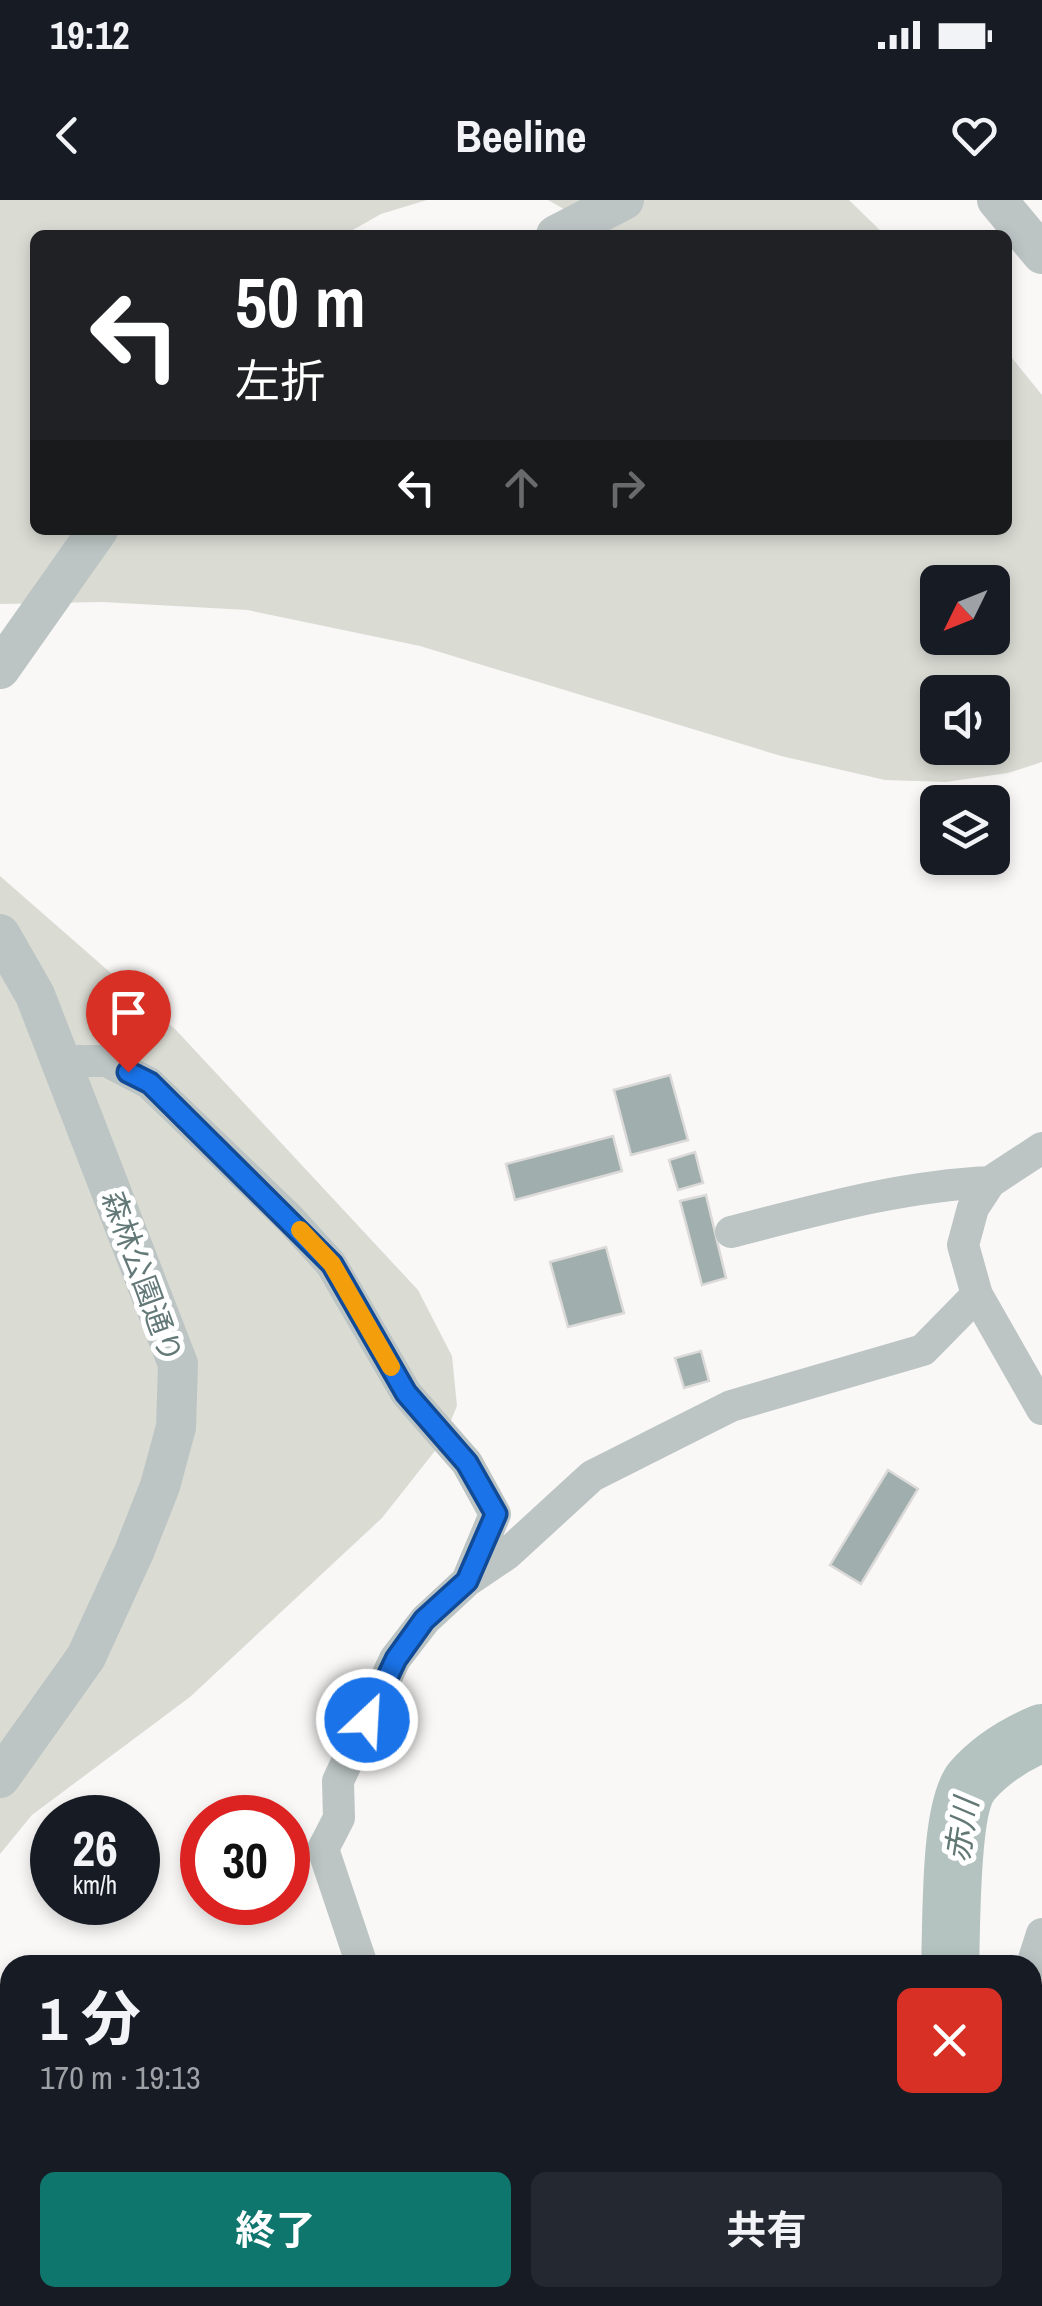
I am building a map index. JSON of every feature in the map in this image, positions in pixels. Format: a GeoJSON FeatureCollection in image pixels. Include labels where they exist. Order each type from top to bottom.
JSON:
{"type":"FeatureCollection","features":[{"type":"Feature","properties":{"kind":"street"},"geometry":{"type":"LineString","coordinates":[[566,230],[624,200]]}},
{"type":"Feature","properties":{"kind":"street"},"geometry":{"type":"LineString","coordinates":[[998,200],[1042,254]]}},
{"type":"Feature","properties":{"kind":"street"},"geometry":{"type":"LineString","coordinates":[[0,669],[94,535]]}},
{"type":"Feature","properties":{"kind":"street","name":"森林公園通り"},"geometry":{"type":"LineString","coordinates":[[0,934],[35,995],[178,1364],[176,1427],[160,1486],[86,1657],[0,1778]]}},
{"type":"Feature","properties":{"kind":"street"},"geometry":{"type":"LineString","coordinates":[[60,1060],[107,1061],[150,1083],[332,1264],[406,1393],[467,1463],[496,1514],[467,1581]]}},
{"type":"Feature","properties":{"kind":"street"},"geometry":{"type":"LineString","coordinates":[[1042,1148],[990,1182],[973,1208],[962,1245],[977,1295],[1042,1409]]}},
{"type":"Feature","properties":{"kind":"street"},"geometry":{"type":"LineString","coordinates":[[731,1232],[863,1198],[943,1184],[990,1182]]}},
{"type":"Feature","properties":{"kind":"street"},"geometry":{"type":"LineString","coordinates":[[359,1955],[322,1849],[339,1818],[338,1781],[396,1659],[424,1620],[467,1581],[507,1554],[592,1476],[731,1406],[923,1350],[977,1295]]}},
{"type":"Feature","properties":{"kind":"shaded area"},"geometry":{"type":"Polygon","coordinates":[[[0,200],[427,200],[381,214],[353,230],[30,230],[30,535],[1012,535],[1012,358],[1042,395],[1042,762],[1008,773],[946,782],[885,780],[781,756],[420,646],[247,610],[102,602],[0,604],[0,200]]]}},
{"type":"Feature","properties":{"kind":"shaded area"},"geometry":{"type":"Polygon","coordinates":[[[548,200],[849,200],[880,230],[600,230],[548,200]]]}},
{"type":"Feature","properties":{"kind":"shaded area"},"geometry":{"type":"Polygon","coordinates":[[[0,876],[176,1030],[418,1290],[452,1356],[457,1406],[442,1442],[382,1518],[190,1697],[59,1795],[30,1795],[30,1817],[0,1854],[0,876]]]}},
{"type":"Feature","properties":{"kind":"building"},"geometry":{"type":"Polygon","coordinates":[[[670,1075],[688,1140],[631,1155],[614,1090],[670,1075]]]}},
{"type":"Feature","properties":{"kind":"building"},"geometry":{"type":"Polygon","coordinates":[[[613,1136],[622,1171],[515,1200],[506,1164],[613,1136]]]}},
{"type":"Feature","properties":{"kind":"building"},"geometry":{"type":"Polygon","coordinates":[[[695,1152],[703,1183],[678,1190],[669,1160],[695,1152]]]}},
{"type":"Feature","properties":{"kind":"building"},"geometry":{"type":"Polygon","coordinates":[[[706,1195],[726,1278],[702,1285],[680,1201],[706,1195]]]}},
{"type":"Feature","properties":{"kind":"building"},"geometry":{"type":"Polygon","coordinates":[[[606,1247],[624,1313],[568,1327],[550,1262],[606,1247]]]}},
{"type":"Feature","properties":{"kind":"building"},"geometry":{"type":"Polygon","coordinates":[[[701,1351],[709,1381],[684,1388],[675,1358],[701,1351]]]}},
{"type":"Feature","properties":{"kind":"building"},"geometry":{"type":"Polygon","coordinates":[[[888,1470],[918,1489],[861,1584],[830,1565],[888,1470]]]}},
{"type":"Feature","properties":{"kind":"waterway","name":"赤川"},"geometry":{"type":"LineString","coordinates":[[950,1955],[955,1841],[965,1795],[972,1781],[996,1759],[1042,1733]]}},
{"type":"Feature","properties":{"kind":"slow traffic"},"geometry":{"type":"LineString","coordinates":[[300,1230],[332,1264],[391,1367]]}},
{"type":"Feature","properties":{"kind":"route"},"geometry":{"type":"LineString","coordinates":[[128,1072],[150,1083],[332,1264],[406,1393],[467,1463],[496,1514],[467,1581],[424,1620],[396,1659],[367,1720]]}}]}
